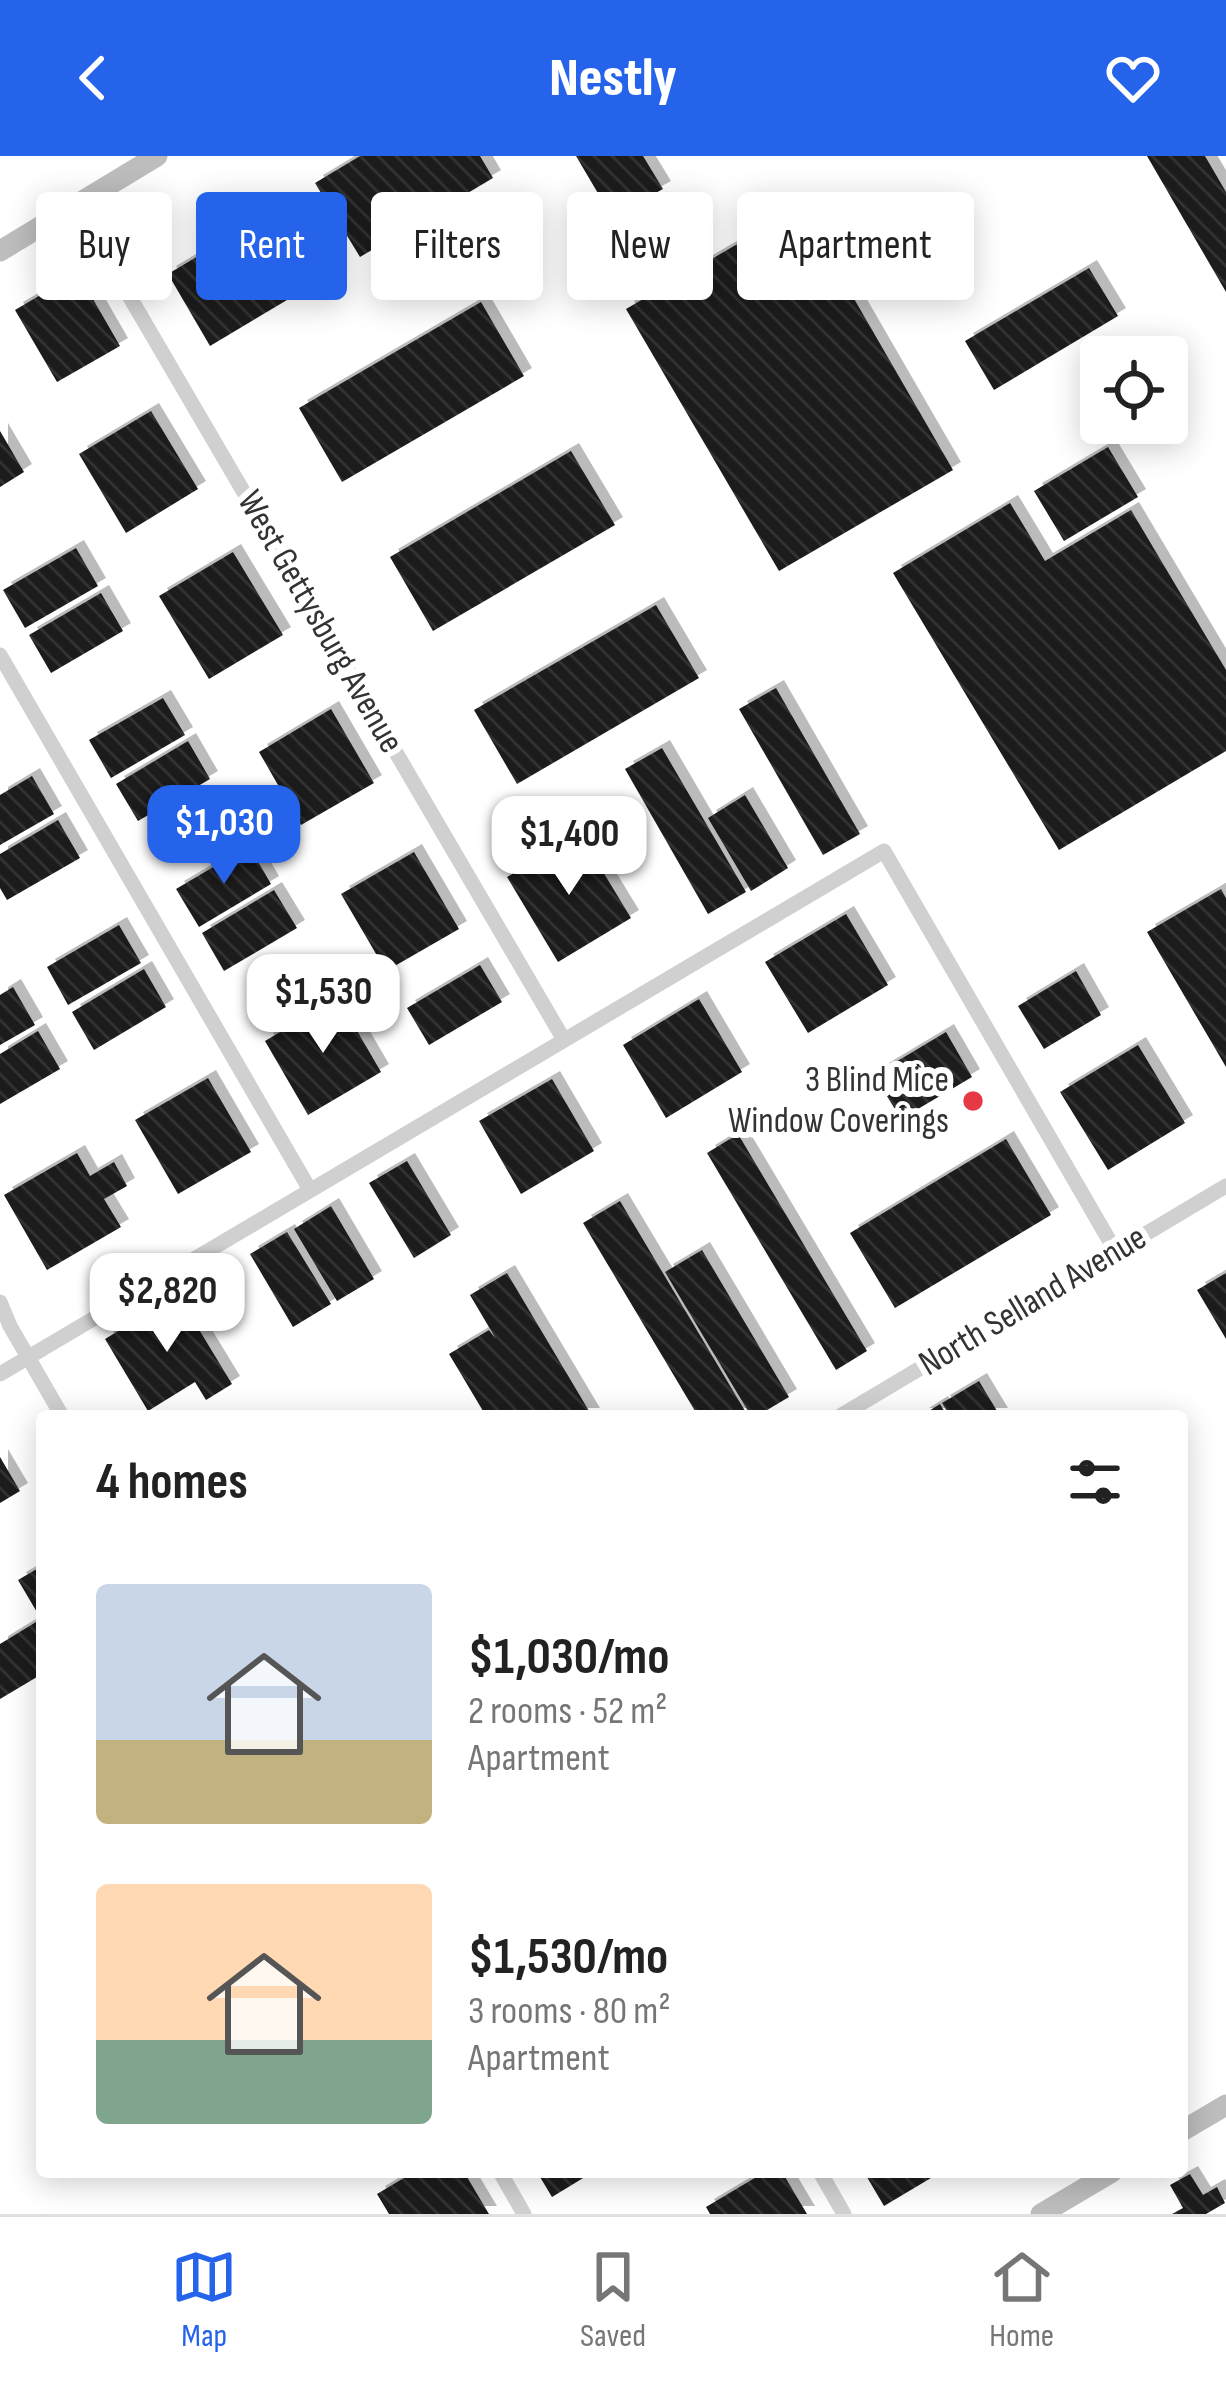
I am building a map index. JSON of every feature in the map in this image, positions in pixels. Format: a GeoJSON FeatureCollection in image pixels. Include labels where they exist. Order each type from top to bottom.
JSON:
{"type":"FeatureCollection","features":[{"type":"Feature","properties":{"kind":"main road"},"geometry":{"type":"LineString","coordinates":[[97,192],[157,156]]}},
{"type":"Feature","properties":{"kind":"main road"},"geometry":{"type":"LineString","coordinates":[[0,251],[36,229]]}},
{"type":"Feature","properties":{"kind":"main road"},"geometry":{"type":"LineString","coordinates":[[1188,2128],[1224,2112]]}},
{"type":"Feature","properties":{"kind":"main road"},"geometry":{"type":"LineString","coordinates":[[1041,2214],[1102,2178]]}},
{"type":"Feature","properties":{"kind":"street","name":"West Gettysburg Avenue"},"geometry":{"type":"LineString","coordinates":[[132,300],[564,1040]]}},
{"type":"Feature","properties":{"kind":"street"},"geometry":{"type":"LineString","coordinates":[[0,655],[310,1190]]}},
{"type":"Feature","properties":{"kind":"street"},"geometry":{"type":"LineString","coordinates":[[0,1374],[884,851],[1116,1252]]}},
{"type":"Feature","properties":{"kind":"street","name":"North Selland Avenue"},"geometry":{"type":"LineString","coordinates":[[850,1410],[1226,1186]]}},
{"type":"Feature","properties":{"kind":"street"},"geometry":{"type":"LineString","coordinates":[[0,1302],[59,1410]]}},
{"type":"Feature","properties":{"kind":"street"},"geometry":{"type":"LineString","coordinates":[[503,2178],[524,2214]]}},
{"type":"Feature","properties":{"kind":"street"},"geometry":{"type":"LineString","coordinates":[[823,2178],[844,2214]]}},
{"type":"Feature","properties":{"kind":"building"},"geometry":{"type":"Polygon","coordinates":[[[360,156],[480,156],[493,178],[469,192],[371,192],[371,250],[360,257],[347,236],[347,192],[320,192],[315,183],[360,156]]]}},
{"type":"Feature","properties":{"kind":"building"},"geometry":{"type":"Polygon","coordinates":[[[576,156],[643,156],[663,189],[658,192],[597,192],[576,156]]]}},
{"type":"Feature","properties":{"kind":"building"},"geometry":{"type":"Polygon","coordinates":[[[1147,156],[1205,156],[1226,192],[1226,292],[1147,156]]]}},
{"type":"Feature","properties":{"kind":"building"},"geometry":{"type":"Polygon","coordinates":[[[737,244],[737,300],[855,300],[953,470],[779,571],[626,309],[641,300],[713,300],[713,258],[737,244]]]}},
{"type":"Feature","properties":{"kind":"building"},"geometry":{"type":"Polygon","coordinates":[[[196,257],[196,300],[287,300],[210,346],[172,281],[172,272],[196,257]]]}},
{"type":"Feature","properties":{"kind":"building"},"geometry":{"type":"Polygon","coordinates":[[[1089,268],[1118,316],[994,390],[965,341],[1089,268]]]}},
{"type":"Feature","properties":{"kind":"building"},"geometry":{"type":"Polygon","coordinates":[[[36,298],[94,300],[120,346],[57,382],[15,310],[36,298]]]}},
{"type":"Feature","properties":{"kind":"building"},"geometry":{"type":"Polygon","coordinates":[[[481,302],[524,376],[342,482],[299,408],[481,302]]]}},
{"type":"Feature","properties":{"kind":"building"},"geometry":{"type":"Polygon","coordinates":[[[151,411],[198,489],[126,533],[79,454],[151,411]]]}},
{"type":"Feature","properties":{"kind":"building"},"geometry":{"type":"Polygon","coordinates":[[[0,431],[24,472],[0,487],[0,431]]]}},
{"type":"Feature","properties":{"kind":"building"},"geometry":{"type":"Polygon","coordinates":[[[1108,447],[1138,497],[1064,541],[1034,491],[1108,447]]]}},
{"type":"Feature","properties":{"kind":"building"},"geometry":{"type":"Polygon","coordinates":[[[571,451],[615,525],[433,631],[390,557],[571,451]]]}},
{"type":"Feature","properties":{"kind":"building"},"geometry":{"type":"Polygon","coordinates":[[[1010,503],[1045,561],[1131,510],[1226,670],[1226,751],[1059,850],[893,573],[1010,503]]]}},
{"type":"Feature","properties":{"kind":"building"},"geometry":{"type":"Polygon","coordinates":[[[76,548],[98,586],[25,628],[3,590],[76,548]]]}},
{"type":"Feature","properties":{"kind":"building"},"geometry":{"type":"Polygon","coordinates":[[[233,552],[283,635],[209,679],[159,596],[233,552]]]}},
{"type":"Feature","properties":{"kind":"building"},"geometry":{"type":"Polygon","coordinates":[[[101,593],[123,631],[51,673],[29,635],[101,593]]]}},
{"type":"Feature","properties":{"kind":"building"},"geometry":{"type":"Polygon","coordinates":[[[656,605],[699,678],[517,784],[474,710],[656,605]]]}},
{"type":"Feature","properties":{"kind":"building"},"geometry":{"type":"Polygon","coordinates":[[[776,688],[860,834],[823,855],[739,709],[776,688]]]}},
{"type":"Feature","properties":{"kind":"building"},"geometry":{"type":"Polygon","coordinates":[[[163,698],[185,735],[111,778],[89,740],[163,698]]]}},
{"type":"Feature","properties":{"kind":"building"},"geometry":{"type":"Polygon","coordinates":[[[331,709],[374,783],[301,825],[259,752],[331,709]]]}},
{"type":"Feature","properties":{"kind":"building"},"geometry":{"type":"Polygon","coordinates":[[[188,741],[210,779],[138,821],[116,784],[188,741]]]}},
{"type":"Feature","properties":{"kind":"building"},"geometry":{"type":"Polygon","coordinates":[[[662,748],[746,892],[708,914],[625,769],[662,748]]]}},
{"type":"Feature","properties":{"kind":"building"},"geometry":{"type":"Polygon","coordinates":[[[32,776],[54,814],[0,845],[0,795],[32,776]]]}},
{"type":"Feature","properties":{"kind":"building"},"geometry":{"type":"Polygon","coordinates":[[[745,795],[788,868],[751,891],[708,818],[745,795]]]}},
{"type":"Feature","properties":{"kind":"building"},"geometry":{"type":"Polygon","coordinates":[[[58,820],[80,858],[7,900],[0,888],[0,854],[58,820]]]}},
{"type":"Feature","properties":{"kind":"building"},"geometry":{"type":"Polygon","coordinates":[[[580,834],[631,918],[558,962],[507,877],[580,834]]]}},
{"type":"Feature","properties":{"kind":"building"},"geometry":{"type":"Polygon","coordinates":[[[249,846],[271,884],[199,927],[176,889],[249,846]]]}},
{"type":"Feature","properties":{"kind":"building"},"geometry":{"type":"Polygon","coordinates":[[[414,852],[459,929],[386,971],[341,894],[414,852]]]}},
{"type":"Feature","properties":{"kind":"building"},"geometry":{"type":"Polygon","coordinates":[[[1221,889],[1226,898],[1226,1067],[1147,932],[1221,889]]]}},
{"type":"Feature","properties":{"kind":"building"},"geometry":{"type":"Polygon","coordinates":[[[274,890],[297,928],[224,971],[202,933],[274,890]]]}},
{"type":"Feature","properties":{"kind":"building"},"geometry":{"type":"Polygon","coordinates":[[[846,914],[888,985],[808,1033],[765,962],[846,914]]]}},
{"type":"Feature","properties":{"kind":"building"},"geometry":{"type":"Polygon","coordinates":[[[119,925],[141,963],[68,1005],[47,967],[119,925]]]}},
{"type":"Feature","properties":{"kind":"building"},"geometry":{"type":"Polygon","coordinates":[[[480,965],[502,1002],[429,1045],[407,1008],[480,965]]]}},
{"type":"Feature","properties":{"kind":"building"},"geometry":{"type":"Polygon","coordinates":[[[144,969],[166,1007],[94,1050],[72,1012],[144,969]]]}},
{"type":"Feature","properties":{"kind":"building"},"geometry":{"type":"Polygon","coordinates":[[[1076,971],[1101,1015],[1044,1049],[1018,1006],[1076,971]]]}},
{"type":"Feature","properties":{"kind":"building"},"geometry":{"type":"Polygon","coordinates":[[[13,987],[35,1025],[0,1045],[0,995],[13,987]]]}},
{"type":"Feature","properties":{"kind":"building"},"geometry":{"type":"Polygon","coordinates":[[[338,998],[381,1072],[308,1115],[265,1041],[338,998]]]}},
{"type":"Feature","properties":{"kind":"building"},"geometry":{"type":"Polygon","coordinates":[[[699,999],[742,1072],[666,1118],[623,1045],[699,999]]]}},
{"type":"Feature","properties":{"kind":"building"},"geometry":{"type":"Polygon","coordinates":[[[38,1031],[60,1069],[0,1104],[0,1054],[38,1031]]]}},
{"type":"Feature","properties":{"kind":"building"},"geometry":{"type":"Polygon","coordinates":[[[946,1032],[972,1077],[901,1119],[874,1075],[946,1032]]]}},
{"type":"Feature","properties":{"kind":"building"},"geometry":{"type":"Polygon","coordinates":[[[1138,1045],[1185,1123],[1108,1170],[1060,1092],[1138,1045]]]}},
{"type":"Feature","properties":{"kind":"building"},"geometry":{"type":"Polygon","coordinates":[[[208,1078],[251,1152],[178,1194],[135,1120],[208,1078]]]}},
{"type":"Feature","properties":{"kind":"building"},"geometry":{"type":"Polygon","coordinates":[[[552,1079],[594,1151],[521,1194],[479,1121],[552,1079]]]}},
{"type":"Feature","properties":{"kind":"building"},"geometry":{"type":"Polygon","coordinates":[[[738,1134],[867,1351],[836,1370],[707,1153],[738,1134]]]}},
{"type":"Feature","properties":{"kind":"building"},"geometry":{"type":"Polygon","coordinates":[[[1006,1139],[1051,1215],[895,1308],[850,1233],[1006,1139]]]}},
{"type":"Feature","properties":{"kind":"building"},"geometry":{"type":"Polygon","coordinates":[[[77,1153],[90,1176],[114,1162],[127,1186],[104,1199],[121,1227],[47,1270],[4,1195],[77,1153]]]}},
{"type":"Feature","properties":{"kind":"building"},"geometry":{"type":"Polygon","coordinates":[[[407,1161],[451,1235],[414,1258],[369,1183],[407,1161]]]}},
{"type":"Feature","properties":{"kind":"building"},"geometry":{"type":"Polygon","coordinates":[[[620,1201],[744,1410],[694,1410],[583,1223],[620,1201]]]}},
{"type":"Feature","properties":{"kind":"building"},"geometry":{"type":"Polygon","coordinates":[[[331,1206],[374,1279],[337,1301],[294,1229],[331,1206]]]}},
{"type":"Feature","properties":{"kind":"building"},"geometry":{"type":"Polygon","coordinates":[[[287,1232],[331,1304],[293,1327],[250,1254],[287,1232]]]}},
{"type":"Feature","properties":{"kind":"building"},"geometry":{"type":"Polygon","coordinates":[[[702,1250],[789,1397],[767,1410],[747,1410],[665,1272],[702,1250]]]}},
{"type":"Feature","properties":{"kind":"building"},"geometry":{"type":"Polygon","coordinates":[[[507,1273],[588,1410],[482,1410],[449,1354],[489,1330],[496,1339],[470,1295],[507,1273]]]}},
{"type":"Feature","properties":{"kind":"building"},"geometry":{"type":"Polygon","coordinates":[[[1226,1273],[1226,1339],[1197,1290],[1226,1273]]]}},
{"type":"Feature","properties":{"kind":"building"},"geometry":{"type":"Polygon","coordinates":[[[178,1295],[232,1384],[206,1400],[195,1382],[147,1410],[105,1339],[178,1295]]]}},
{"type":"Feature","properties":{"kind":"building"},"geometry":{"type":"Polygon","coordinates":[[[979,1381],[996,1410],[946,1410],[942,1403],[979,1381]]]}},
{"type":"Feature","properties":{"kind":"building"},"geometry":{"type":"Polygon","coordinates":[[[0,1457],[20,1491],[0,1503],[0,1457]]]}},
{"type":"Feature","properties":{"kind":"building"},"geometry":{"type":"Polygon","coordinates":[[[36,1570],[36,1611],[18,1580],[36,1570]]]}},
{"type":"Feature","properties":{"kind":"building"},"geometry":{"type":"Polygon","coordinates":[[[36,1622],[36,1678],[0,1699],[0,1644],[36,1622]]]}},
{"type":"Feature","properties":{"kind":"building"},"geometry":{"type":"Polygon","coordinates":[[[1188,2175],[1203,2195],[1217,2187],[1225,2203],[1206,2214],[1172,2214],[1183,2208],[1170,2185],[1188,2175]]]}},
{"type":"Feature","properties":{"kind":"building"},"geometry":{"type":"Polygon","coordinates":[[[404,2178],[468,2178],[489,2214],[389,2214],[377,2194],[404,2178]]]}},
{"type":"Feature","properties":{"kind":"building"},"geometry":{"type":"Polygon","coordinates":[[[541,2178],[583,2178],[552,2197],[541,2178]]]}},
{"type":"Feature","properties":{"kind":"building"},"geometry":{"type":"Polygon","coordinates":[[[755,2178],[786,2178],[807,2214],[710,2214],[706,2207],[755,2178]]]}},
{"type":"Feature","properties":{"kind":"building"},"geometry":{"type":"Polygon","coordinates":[[[868,2178],[931,2178],[884,2206],[868,2178]]]}},
{"type":"Feature","properties":{"kind":"place","name":"3 Blind Mice Window Coverings"},"geometry":{"type":"Point","coordinates":[973,1101]}}]}
